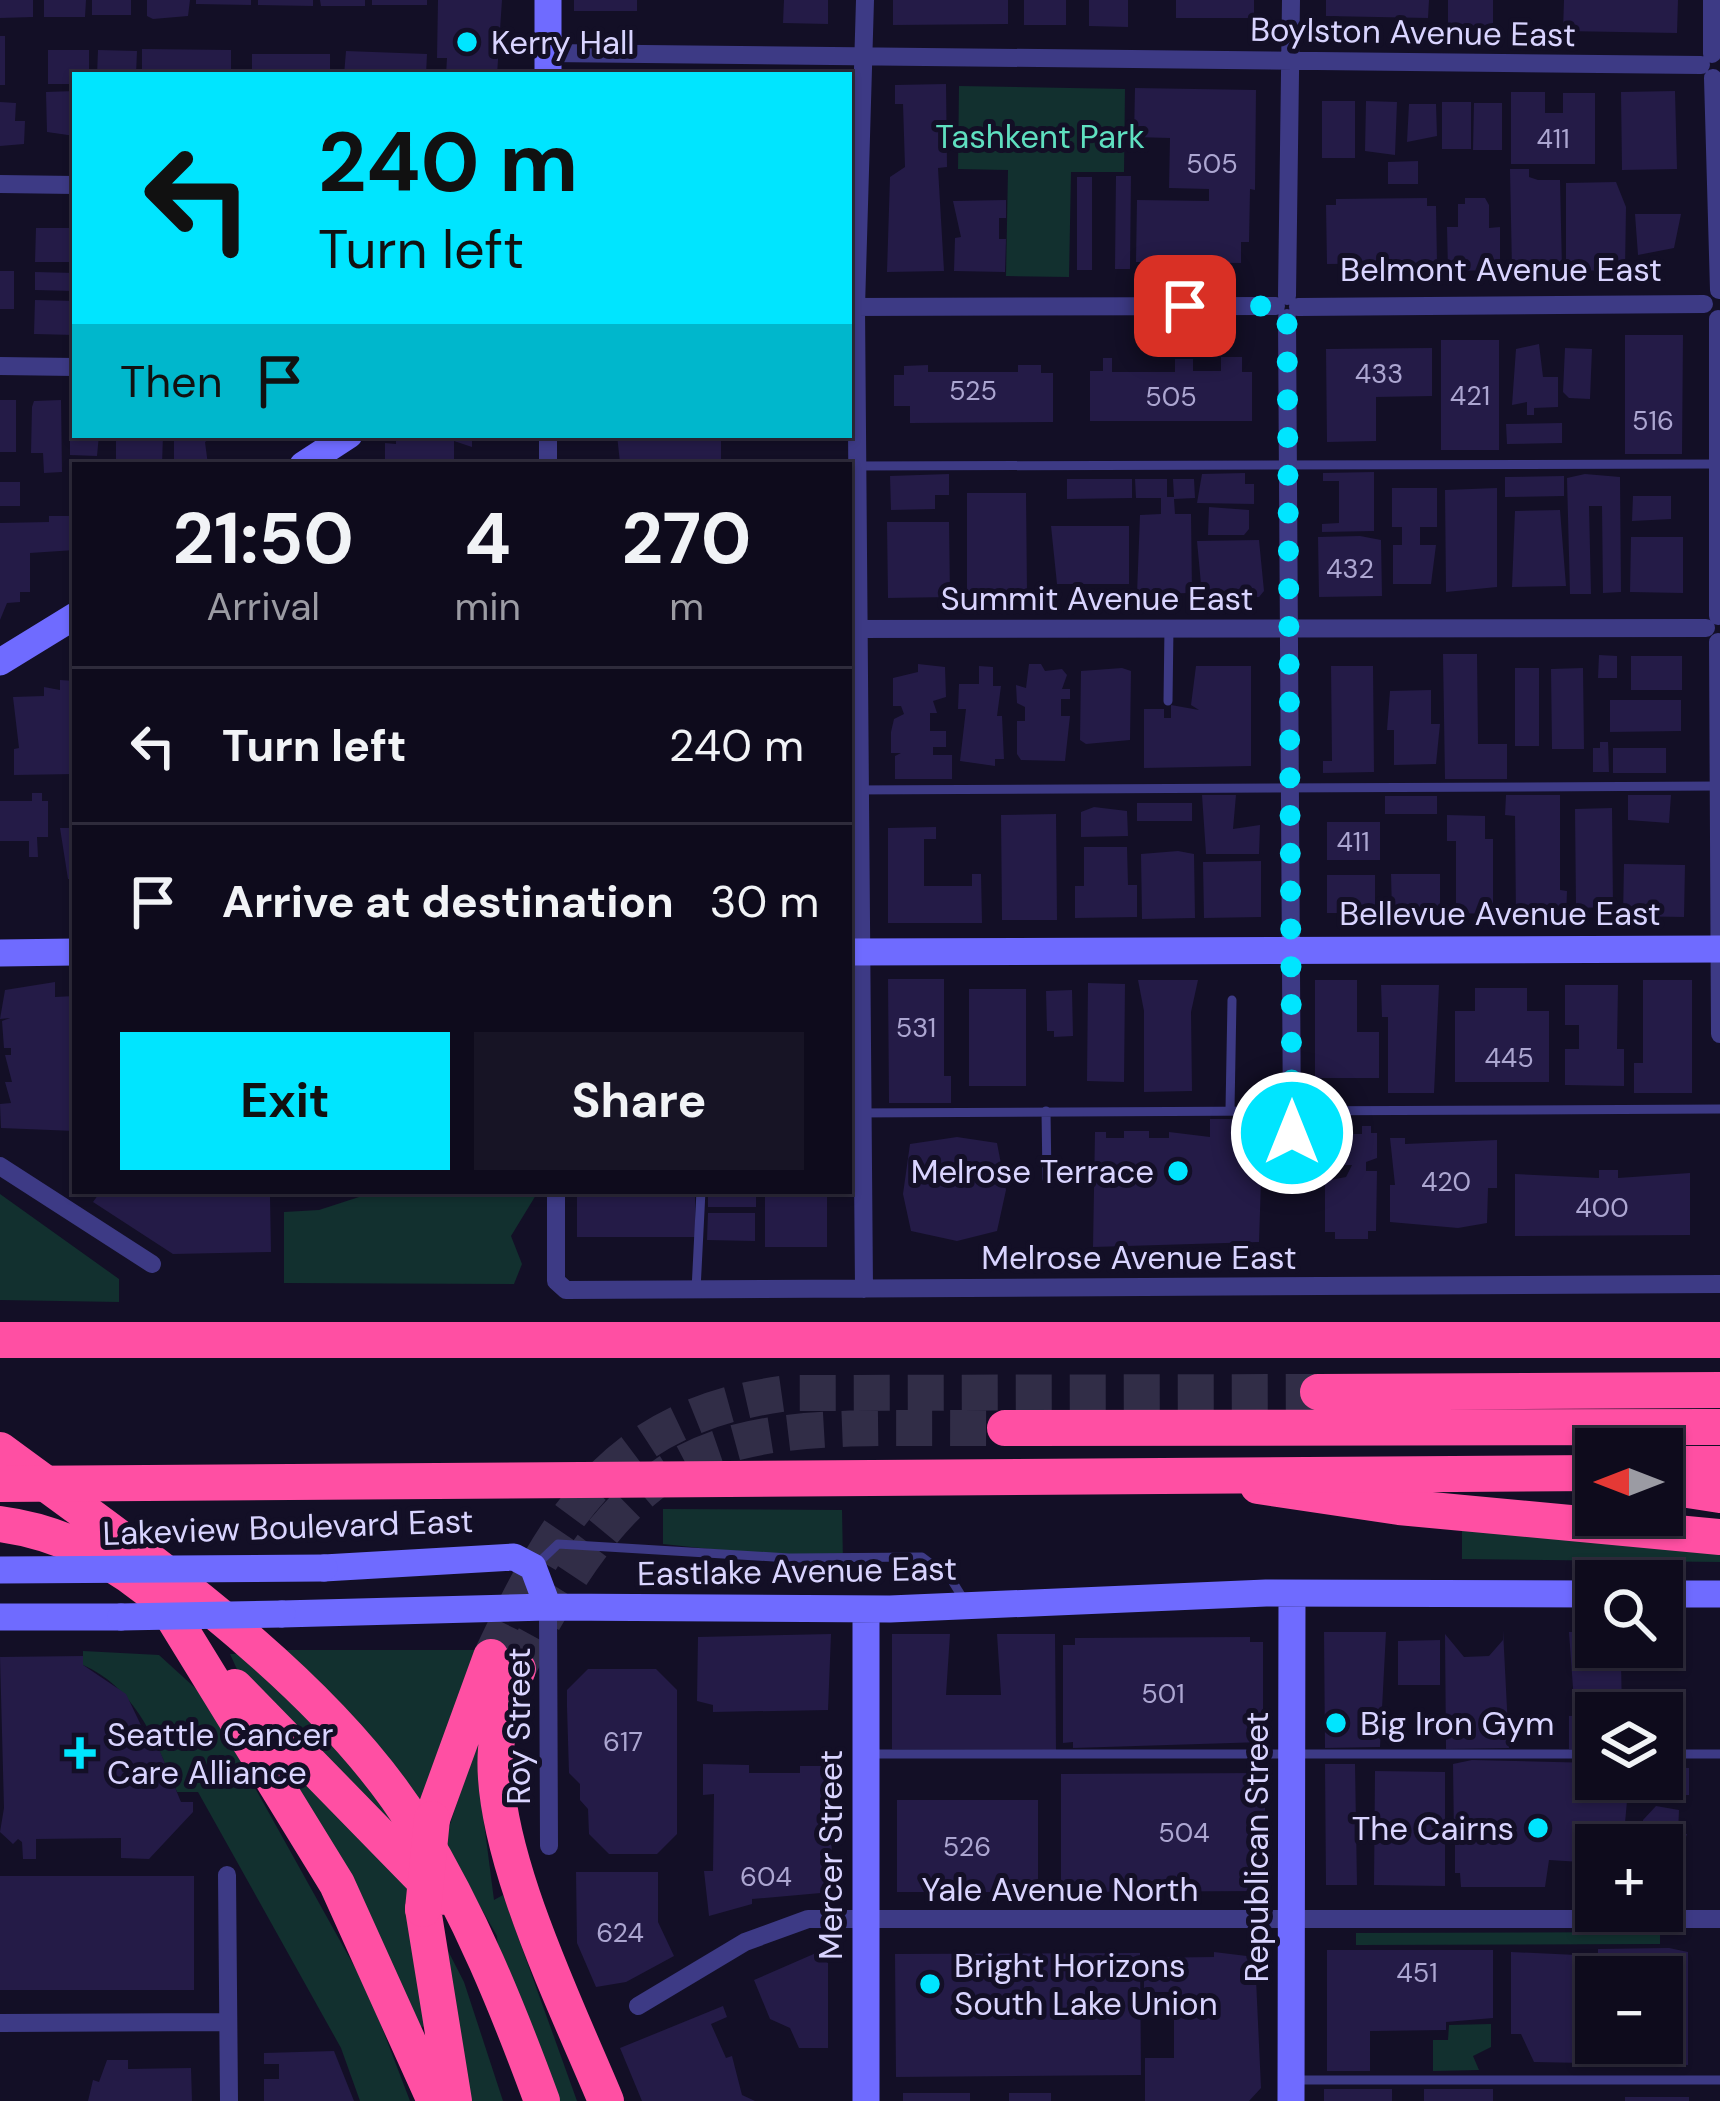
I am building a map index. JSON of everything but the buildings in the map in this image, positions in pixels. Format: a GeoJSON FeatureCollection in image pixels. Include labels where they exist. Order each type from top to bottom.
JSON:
{"type":"FeatureCollection","features":[{"type":"Feature","properties":{"kind":"highway"},"geometry":{"type":"LineString","coordinates":[[0,1340],[1720,1340]]}},
{"type":"Feature","properties":{"kind":"highway"},"geometry":{"type":"LineString","coordinates":[[1318,1392],[1720,1390]]}},
{"type":"Feature","properties":{"kind":"highway"},"geometry":{"type":"LineString","coordinates":[[1005,1428],[1295,1423],[1720,1426]]}},
{"type":"Feature","properties":{"kind":"highway"},"geometry":{"type":"LineString","coordinates":[[0,1450],[124,1542],[273,1664],[340,1732],[415,1824],[476,1934],[542,2101]]}},
{"type":"Feature","properties":{"kind":"highway"},"geometry":{"type":"LineString","coordinates":[[1683,1467],[1720,1464]]}},
{"type":"Feature","properties":{"kind":"highway"},"geometry":{"type":"LineString","coordinates":[[0,1470],[1521,1466],[1575,1470]]}},
{"type":"Feature","properties":{"kind":"highway"},"geometry":{"type":"LineString","coordinates":[[1683,1470],[1720,1473]]}},
{"type":"Feature","properties":{"kind":"highway"},"geometry":{"type":"LineString","coordinates":[[0,1484],[1575,1472]]}},
{"type":"Feature","properties":{"kind":"highway"},"geometry":{"type":"LineString","coordinates":[[1183,1475],[1399,1507],[1720,1538]]}},
{"type":"Feature","properties":{"kind":"highway"},"geometry":{"type":"LineString","coordinates":[[1683,1489],[1720,1495]]}},
{"type":"Feature","properties":{"kind":"highway"},"geometry":{"type":"LineString","coordinates":[[0,1524],[64,1539],[133,1576],[165,1604],[356,1924],[435,2101]]}},
{"type":"Feature","properties":{"kind":"highway"},"geometry":{"type":"LineString","coordinates":[[0,1543],[23,1545],[104,1580],[155,1623],[322,1893],[356,1924]]}},
{"type":"Feature","properties":{"kind":"highway"},"geometry":{"type":"LineString","coordinates":[[191,1642],[476,1934]]}},
{"type":"Feature","properties":{"kind":"highway"},"geometry":{"type":"LineString","coordinates":[[454,2101],[424,1909],[432,1819],[505,1663],[496,1747],[498,1796],[546,1954],[606,2101]]}},
{"type":"Feature","properties":{"kind":"street"},"geometry":{"type":"LineString","coordinates":[[548,0],[548,64]]}},
{"type":"Feature","properties":{"kind":"street"},"geometry":{"type":"LineString","coordinates":[[863,1289],[855,1113],[852,307],[866,0]]}},
{"type":"Feature","properties":{"kind":"street"},"geometry":{"type":"LineString","coordinates":[[1292,0],[1287,307],[1292,1133]]}},
{"type":"Feature","properties":{"kind":"street"},"geometry":{"type":"LineString","coordinates":[[1712,0],[1720,290],[1714,314],[1719,464],[1720,1034]]}},
{"type":"Feature","properties":{"kind":"street","name":"Boylston Avenue East"},"geometry":{"type":"LineString","coordinates":[[548,64],[865,54],[1713,66]]}},
{"type":"Feature","properties":{"kind":"street"},"geometry":{"type":"LineString","coordinates":[[0,184],[72,184]]}},
{"type":"Feature","properties":{"kind":"street","name":"Belmont Avenue East"},"geometry":{"type":"LineString","coordinates":[[852,307],[1714,314]]}},
{"type":"Feature","properties":{"kind":"street"},"geometry":{"type":"LineString","coordinates":[[0,366],[72,368]]}},
{"type":"Feature","properties":{"kind":"street"},"geometry":{"type":"LineString","coordinates":[[308,462],[344,438]]}},
{"type":"Feature","properties":{"kind":"street"},"geometry":{"type":"LineString","coordinates":[[0,662],[72,618]]}},
{"type":"Feature","properties":{"kind":"street","name":"Summit Avenue East"},"geometry":{"type":"LineString","coordinates":[[854,629],[1716,629]]}},
{"type":"Feature","properties":{"kind":"street","name":"Bellevue Avenue East"},"geometry":{"type":"LineString","coordinates":[[855,952],[1719,949]]}},
{"type":"Feature","properties":{"kind":"street"},"geometry":{"type":"LineString","coordinates":[[0,953],[72,952]]}},
{"type":"Feature","properties":{"kind":"street"},"geometry":{"type":"LineString","coordinates":[[0,1166],[152,1264]]}},
{"type":"Feature","properties":{"kind":"street","name":"Melrose Avenue East"},"geometry":{"type":"LineString","coordinates":[[556,1194],[559,1288],[1720,1284]]}},
{"type":"Feature","properties":{"kind":"street","name":"Lakeview Boulevard East"},"geometry":{"type":"LineString","coordinates":[[0,1570],[324,1568],[494,1557],[514,1557],[533,1567]]}},
{"type":"Feature","properties":{"kind":"street"},"geometry":{"type":"LineString","coordinates":[[533,1567],[548,1607]]}},
{"type":"Feature","properties":{"kind":"street","name":"Eastlake Avenue East"},"geometry":{"type":"LineString","coordinates":[[0,1617],[548,1607],[866,1610],[1292,1594],[1575,1594]]}},
{"type":"Feature","properties":{"kind":"street","name":"Republican Street"},"geometry":{"type":"LineString","coordinates":[[1292,1594],[1292,2091]]}},
{"type":"Feature","properties":{"kind":"street"},"geometry":{"type":"LineString","coordinates":[[1683,1594],[1720,1594]]}},
{"type":"Feature","properties":{"kind":"street","name":"Roy Street"},"geometry":{"type":"LineString","coordinates":[[548,1607],[549,1846]]}},
{"type":"Feature","properties":{"kind":"street","name":"Mercer Street"},"geometry":{"type":"LineString","coordinates":[[866,1610],[866,2101]]}},
{"type":"Feature","properties":{"kind":"street"},"geometry":{"type":"LineString","coordinates":[[226,1875],[229,2101]]}},
{"type":"Feature","properties":{"kind":"street","name":"Yale Avenue North"},"geometry":{"type":"LineString","coordinates":[[638,2006],[775,1927],[808,1919],[1720,1919]]}},
{"type":"Feature","properties":{"kind":"street"},"geometry":{"type":"LineString","coordinates":[[0,2024],[228,2022]]}},
{"type":"Feature","properties":{"kind":"lane"},"geometry":{"type":"LineString","coordinates":[[853,466],[1719,464]]}},
{"type":"Feature","properties":{"kind":"lane"},"geometry":{"type":"LineString","coordinates":[[1168,627],[1168,701]]}},
{"type":"Feature","properties":{"kind":"lane"},"geometry":{"type":"LineString","coordinates":[[854,790],[1719,786]]}},
{"type":"Feature","properties":{"kind":"lane"},"geometry":{"type":"LineString","coordinates":[[1230,1110],[1232,1000]]}},
{"type":"Feature","properties":{"kind":"lane"},"geometry":{"type":"LineString","coordinates":[[855,1113],[1720,1109]]}},
{"type":"Feature","properties":{"kind":"lane"},"geometry":{"type":"LineString","coordinates":[[1046,1111],[1047,1179]]}},
{"type":"Feature","properties":{"kind":"lane"},"geometry":{"type":"LineString","coordinates":[[696,1289],[701,1194]]}},
{"type":"Feature","properties":{"kind":"lane"},"geometry":{"type":"LineString","coordinates":[[533,1567],[558,1544],[789,1558],[922,1557],[956,1585],[967,1605]]}},
{"type":"Feature","properties":{"kind":"lane"},"geometry":{"type":"LineString","coordinates":[[866,1754],[1575,1754]]}},
{"type":"Feature","properties":{"kind":"lane"},"geometry":{"type":"LineString","coordinates":[[1683,1754],[1720,1754]]}},
{"type":"Feature","properties":{"kind":"lane"},"geometry":{"type":"LineString","coordinates":[[1292,2091],[1720,2080]]}},
{"type":"Feature","properties":{"kind":"green space","name":"Tashkent Park"},"geometry":{"type":"Polygon","coordinates":[[[959,86],[1125,89],[1124,172],[1071,172],[1069,277],[1006,276],[1008,170],[958,169],[959,86]]]}},
{"type":"Feature","properties":{"kind":"green space"},"geometry":{"type":"Polygon","coordinates":[[[0,1194],[119,1279],[119,1302],[0,1300],[0,1194]]]}},
{"type":"Feature","properties":{"kind":"green space"},"geometry":{"type":"Polygon","coordinates":[[[536,1195],[511,1236],[522,1264],[514,1284],[284,1283],[284,1212],[319,1210],[359,1197],[536,1195]]]}},
{"type":"Feature","properties":{"kind":"green space"},"geometry":{"type":"Polygon","coordinates":[[[663,1509],[842,1510],[843,1563],[663,1544],[663,1509]]]}},
{"type":"Feature","properties":{"kind":"green space"},"geometry":{"type":"Polygon","coordinates":[[[1462,1527],[1720,1551],[1720,1562],[1462,1559],[1462,1527]]]}},
{"type":"Feature","properties":{"kind":"green space"},"geometry":{"type":"Polygon","coordinates":[[[271,1650],[484,1650],[420,1810],[271,1650]]]}},
{"type":"Feature","properties":{"kind":"green space"},"geometry":{"type":"Polygon","coordinates":[[[83,1651],[159,1655],[204,1696],[368,1991],[410,2101],[360,2101],[341,2048],[198,1792],[177,1792],[142,1719],[117,1688],[83,1665],[83,1651]]]}},
{"type":"Feature","properties":{"kind":"green space"},"geometry":{"type":"Polygon","coordinates":[[[230,1654],[243,1654],[338,1750],[399,1833],[418,1901],[429,2026],[420,2027],[376,1932],[230,1654]]]}},
{"type":"Feature","properties":{"kind":"green space"},"geometry":{"type":"Polygon","coordinates":[[[481,1729],[479,1784],[494,1900],[503,1895],[577,2101],[535,2101],[501,1994],[497,1936],[444,1843],[481,1729]]]}},
{"type":"Feature","properties":{"kind":"green space"},"geometry":{"type":"Polygon","coordinates":[[[1660,1932],[1660,1944],[1356,1945],[1356,1933],[1660,1932]]]}},
{"type":"Feature","properties":{"kind":"green space"},"geometry":{"type":"Polygon","coordinates":[[[444,1943],[464,1982],[503,2101],[467,2101],[444,1943]]]}},
{"type":"Feature","properties":{"kind":"green space"},"geometry":{"type":"Polygon","coordinates":[[[1491,2024],[1491,2047],[1473,2056],[1479,2070],[1433,2071],[1433,2040],[1448,2040],[1449,2025],[1491,2024]]]}},
{"type":"Feature","properties":{"kind":"tunnel"},"geometry":{"type":"LineString","coordinates":[[491,1657],[542,1558],[601,1479],[637,1448],[679,1423],[729,1405],[788,1393],[1318,1392]]}},
{"type":"Feature","properties":{"kind":"tunnel"},"geometry":{"type":"LineString","coordinates":[[518,1669],[566,1583],[612,1521],[660,1478],[711,1451],[768,1436],[835,1429],[1005,1428]]}},
{"type":"Feature","properties":{"kind":"place","name":"Kerry Hall"},"geometry":{"type":"Point","coordinates":[467,42]}},
{"type":"Feature","properties":{"kind":"place","name":"Melrose Terrace"},"geometry":{"type":"Point","coordinates":[1178,1171]}},
{"type":"Feature","properties":{"kind":"place","name":"Big Iron Gym"},"geometry":{"type":"Point","coordinates":[1336,1723]}},
{"type":"Feature","properties":{"kind":"place","name":"Seattle Cancer Care Alliance"},"geometry":{"type":"Point","coordinates":[80,1753]}},
{"type":"Feature","properties":{"kind":"place","name":"The Cairns"},"geometry":{"type":"Point","coordinates":[1538,1828]}},
{"type":"Feature","properties":{"kind":"place","name":"Bright Horizons South Lake Union"},"geometry":{"type":"Point","coordinates":[930,1984]}},
{"type":"Feature","properties":{"kind":"route"},"geometry":{"type":"LineString","coordinates":[[1185,306],[1276,306],[1279,315],[1287,318],[1292,1133]]}}]}
